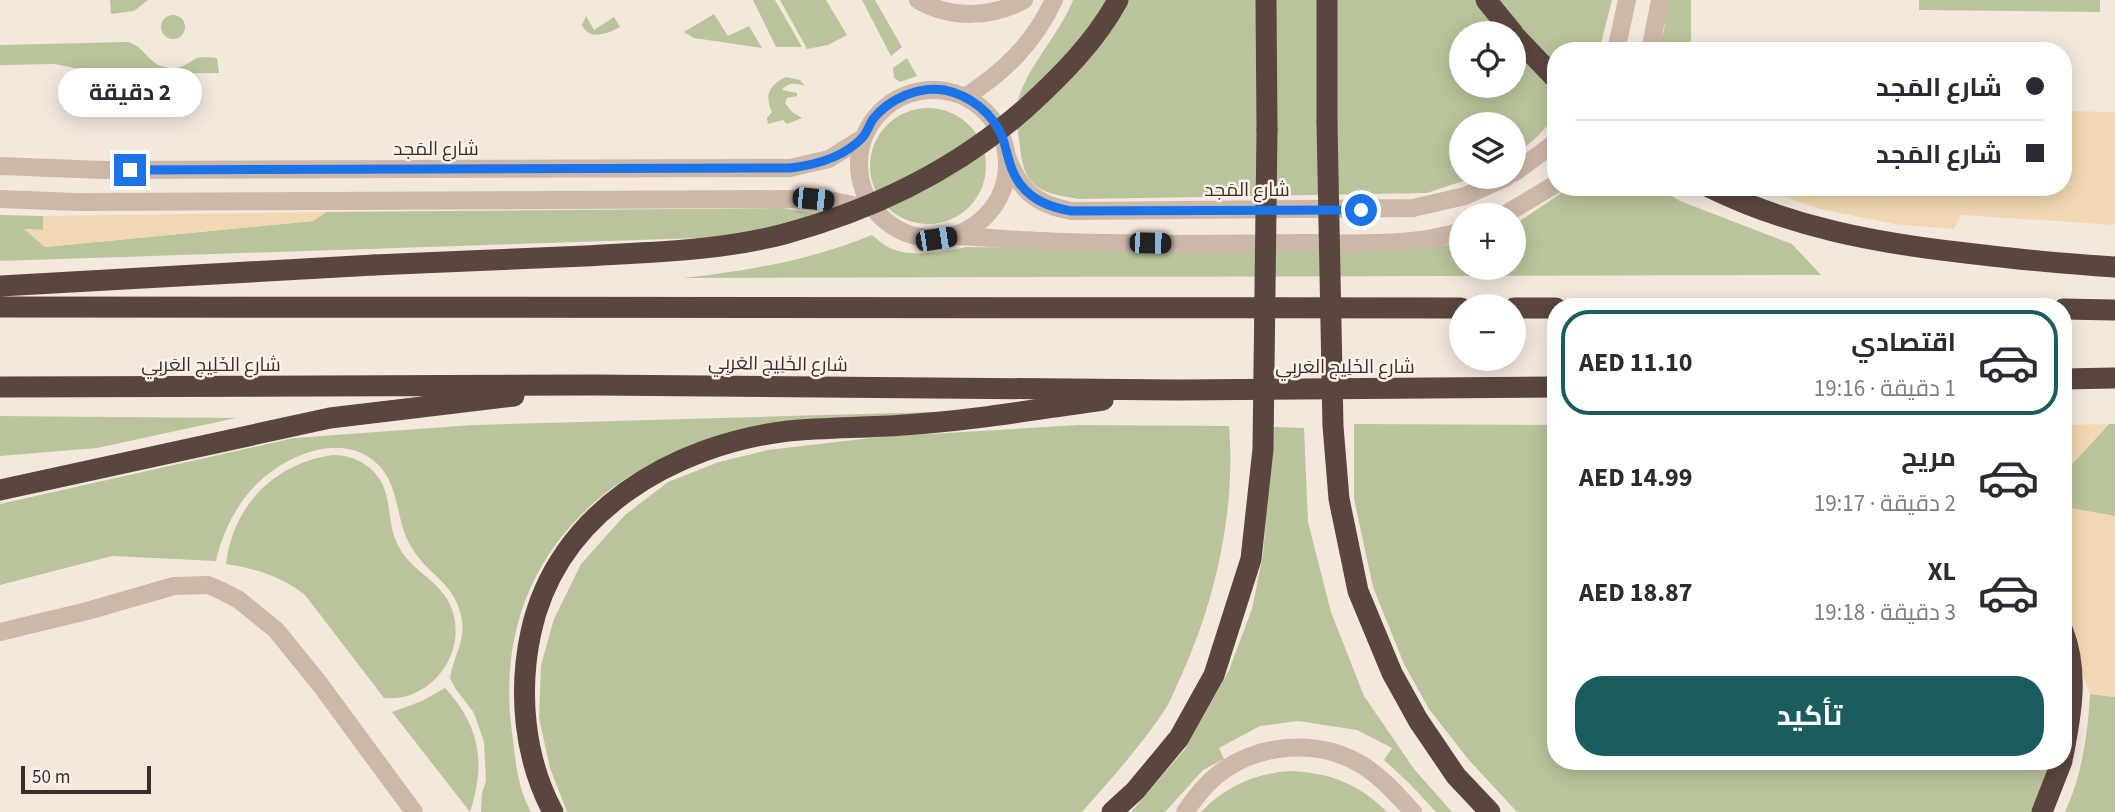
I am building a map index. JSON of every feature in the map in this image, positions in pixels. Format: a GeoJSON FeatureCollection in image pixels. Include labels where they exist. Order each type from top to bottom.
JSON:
{"type":"FeatureCollection","features":[{"type":"Feature","properties":{"kind":"highway"},"geometry":{"type":"LineString","coordinates":[[0,286],[651,253],[720,246],[784,234],[840,216],[933,175],[1010,121],[1048,88],[1109,18],[1118,0]]}},
{"type":"Feature","properties":{"kind":"highway"},"geometry":{"type":"LineString","coordinates":[[1112,812],[1135,792],[1179,738],[1214,676],[1251,559],[1263,449],[1266,0]]}},
{"type":"Feature","properties":{"kind":"highway"},"geometry":{"type":"LineString","coordinates":[[1327,0],[1334,426],[1339,499],[1358,591],[1392,673],[1418,720],[1456,776],[1490,812]]}},
{"type":"Feature","properties":{"kind":"highway"},"geometry":{"type":"LineString","coordinates":[[1486,0],[1503,21]]}},
{"type":"Feature","properties":{"kind":"highway"},"geometry":{"type":"LineString","coordinates":[[1526,48],[1547,70]]}},
{"type":"Feature","properties":{"kind":"highway"},"geometry":{"type":"LineString","coordinates":[[1729,196],[1791,221],[1891,244],[2052,264],[2115,267]]}},
{"type":"Feature","properties":{"kind":"highway"},"geometry":{"type":"LineString","coordinates":[[0,307],[1449,308]]}},
{"type":"Feature","properties":{"kind":"highway"},"geometry":{"type":"LineString","coordinates":[[1526,308],[1547,307]]}},
{"type":"Feature","properties":{"kind":"highway"},"geometry":{"type":"LineString","coordinates":[[2072,309],[2115,310]]}},
{"type":"Feature","properties":{"kind":"highway"},"geometry":{"type":"LineString","coordinates":[[2072,379],[2115,378]]}},
{"type":"Feature","properties":{"kind":"highway"},"geometry":{"type":"LineString","coordinates":[[0,490],[330,418],[594,385]]}},
{"type":"Feature","properties":{"kind":"highway","name":"شارع الخَلِيج العَربِي"},"geometry":{"type":"LineString","coordinates":[[0,387],[594,385],[1178,390],[1547,387]]}},
{"type":"Feature","properties":{"kind":"highway"},"geometry":{"type":"LineString","coordinates":[[553,812],[543,793],[531,757],[525,724],[527,652],[534,618],[557,564],[575,540],[593,518],[637,482],[692,455],[755,436],[845,427],[904,426],[1178,390]]}},
{"type":"Feature","properties":{"kind":"highway"},"geometry":{"type":"LineString","coordinates":[[2072,678],[2072,700]]}},
{"type":"Feature","properties":{"kind":"highway"},"geometry":{"type":"LineString","coordinates":[[2042,812],[2059,770]]}},
{"type":"Feature","properties":{"kind":"street"},"geometry":{"type":"LineString","coordinates":[[918,0],[945,11],[974,14],[1005,9],[1024,0]]}},
{"type":"Feature","properties":{"kind":"street"},"geometry":{"type":"LineString","coordinates":[[965,97],[989,82],[1018,56],[1054,0]]}},
{"type":"Feature","properties":{"kind":"street"},"geometry":{"type":"LineString","coordinates":[[1618,42],[1627,0]]}},
{"type":"Feature","properties":{"kind":"street"},"geometry":{"type":"LineString","coordinates":[[1652,42],[1660,0]]}},
{"type":"Feature","properties":{"kind":"street"},"geometry":{"type":"LineString","coordinates":[[953,236],[983,219],[1003,190],[1007,173],[1003,138],[994,121],[981,107],[965,97],[944,90],[923,90],[904,95],[883,109],[873,120],[864,137],[859,156],[859,175],[864,193],[874,210],[901,232],[918,237],[1255,244],[1392,242],[1424,240],[1449,234]]}},
{"type":"Feature","properties":{"kind":"street","name":"شارع المَجد"},"geometry":{"type":"LineString","coordinates":[[0,166],[82,170],[790,168],[829,159],[864,137]]}},
{"type":"Feature","properties":{"kind":"street"},"geometry":{"type":"LineString","coordinates":[[1526,164],[1547,149]]}},
{"type":"Feature","properties":{"kind":"street","name":"شارع المَجد"},"geometry":{"type":"LineString","coordinates":[[1007,156],[1018,181],[1026,191],[1045,204],[1071,211],[1413,208],[1465,196],[1480,189]]}},
{"type":"Feature","properties":{"kind":"street"},"geometry":{"type":"LineString","coordinates":[[1524,203],[1547,189]]}},
{"type":"Feature","properties":{"kind":"street"},"geometry":{"type":"LineString","coordinates":[[0,199],[60,202],[813,199],[874,210]]}},
{"type":"Feature","properties":{"kind":"street"},"geometry":{"type":"LineString","coordinates":[[0,632],[174,586],[208,585],[222,591],[239,600],[276,630],[319,682],[414,812]]}},
{"type":"Feature","properties":{"kind":"street"},"geometry":{"type":"LineString","coordinates":[[1185,812],[1199,792],[1218,774],[1263,751],[1288,747],[1313,748],[1338,754],[1361,764],[1381,779],[1413,812]]}},
{"type":"Feature","properties":{"kind":"green space"},"geometry":{"type":"Polygon","coordinates":[[[110,0],[148,0],[134,11],[111,14],[110,0]]]}},
{"type":"Feature","properties":{"kind":"green space"},"geometry":{"type":"Polygon","coordinates":[[[753,0],[775,0],[802,47],[776,47],[753,0]]]}},
{"type":"Feature","properties":{"kind":"green space"},"geometry":{"type":"Polygon","coordinates":[[[780,0],[826,0],[847,35],[828,45],[807,49],[780,0]]]}},
{"type":"Feature","properties":{"kind":"green space"},"geometry":{"type":"Polygon","coordinates":[[[862,0],[875,0],[902,47],[891,56],[862,0]]]}},
{"type":"Feature","properties":{"kind":"green space"},"geometry":{"type":"Polygon","coordinates":[[[1073,0],[1612,0],[1601,42],[1547,42],[1547,126],[1537,137],[1526,146],[1526,112],[1449,112],[1449,186],[1427,193],[1080,199],[1045,191],[1031,181],[1026,172],[1016,119],[1017,104],[1035,63],[1060,26],[1073,0]]]}},
{"type":"Feature","properties":{"kind":"green space"},"geometry":{"type":"Polygon","coordinates":[[[1667,0],[1691,0],[1691,42],[1661,42],[1667,0]]]}},
{"type":"Feature","properties":{"kind":"green space"},"geometry":{"type":"Polygon","coordinates":[[[1919,0],[2100,0],[2100,12],[1919,10],[1919,0]]]}},
{"type":"Feature","properties":{"kind":"green space"},"geometry":{"type":"Polygon","coordinates":[[[714,14],[728,36],[749,26],[762,48],[694,38],[684,32],[714,14]]]}},
{"type":"Feature","properties":{"kind":"green space"},"geometry":{"type":"Polygon","coordinates":[[[173,15],[182,18],[185,27],[182,36],[173,39],[164,36],[161,27],[164,18],[173,15]]]}},
{"type":"Feature","properties":{"kind":"green space"},"geometry":{"type":"Polygon","coordinates":[[[586,16],[594,30],[614,17],[620,27],[605,34],[594,35],[582,25],[586,16]]]}},
{"type":"Feature","properties":{"kind":"green space"},"geometry":{"type":"Polygon","coordinates":[[[128,42],[159,65],[169,68],[181,67],[197,58],[217,58],[219,73],[103,74],[55,64],[0,65],[0,45],[128,42]]]}},
{"type":"Feature","properties":{"kind":"green space"},"geometry":{"type":"Polygon","coordinates":[[[907,58],[917,76],[900,82],[894,78],[893,68],[907,58]]]}},
{"type":"Feature","properties":{"kind":"green space"},"geometry":{"type":"Polygon","coordinates":[[[786,77],[800,80],[805,86],[792,84],[782,90],[797,93],[797,96],[787,98],[785,103],[792,112],[802,118],[787,124],[783,120],[768,124],[767,118],[772,112],[768,96],[772,87],[786,77]]]}},
{"type":"Feature","properties":{"kind":"green space"},"geometry":{"type":"Polygon","coordinates":[[[928,108],[950,112],[969,125],[982,144],[986,166],[982,188],[969,207],[950,220],[928,224],[906,220],[887,207],[874,188],[870,166],[874,144],[887,125],[906,112],[928,108]]]}},
{"type":"Feature","properties":{"kind":"green space"},"geometry":{"type":"Polygon","coordinates":[[[1557,196],[1671,196],[1792,244],[1821,275],[1526,276],[1526,217],[1557,196]]]}},
{"type":"Feature","properties":{"kind":"green space"},"geometry":{"type":"Polygon","coordinates":[[[783,208],[817,214],[746,233],[700,238],[0,261],[0,215],[43,216],[43,230],[25,229],[45,247],[313,221],[326,212],[783,208]]]}},
{"type":"Feature","properties":{"kind":"green space"},"geometry":{"type":"Polygon","coordinates":[[[872,235],[890,248],[908,253],[966,247],[1387,251],[1449,244],[1449,276],[683,278],[779,263],[825,252],[872,235]]]}},
{"type":"Feature","properties":{"kind":"green space"},"geometry":{"type":"Polygon","coordinates":[[[1005,410],[766,425],[710,439],[659,460],[613,488],[574,522],[543,564],[522,611],[510,665],[511,724],[519,780],[531,812],[481,812],[486,781],[484,742],[474,713],[450,678],[462,636],[459,608],[448,588],[419,558],[407,539],[392,487],[382,469],[367,456],[351,449],[333,448],[296,457],[264,478],[239,506],[221,542],[216,561],[112,556],[0,585],[0,504],[294,438],[473,425],[1005,410]]]}},
{"type":"Feature","properties":{"kind":"green space"},"geometry":{"type":"Polygon","coordinates":[[[0,416],[236,418],[97,448],[0,456],[0,416]]]}},
{"type":"Feature","properties":{"kind":"green space"},"geometry":{"type":"Polygon","coordinates":[[[1354,424],[1547,425],[1547,770],[2052,770],[2037,812],[1517,812],[1468,759],[1429,709],[1404,664],[1373,587],[1354,499],[1354,424]]]}},
{"type":"Feature","properties":{"kind":"green space"},"geometry":{"type":"Polygon","coordinates":[[[2109,424],[2115,424],[2115,516],[2072,509],[2072,464],[2109,424]]]}},
{"type":"Feature","properties":{"kind":"green space"},"geometry":{"type":"Polygon","coordinates":[[[1079,425],[1229,426],[1230,457],[1221,553],[1205,615],[1182,674],[1157,722],[1082,812],[567,812],[550,768],[539,718],[541,665],[554,619],[581,564],[625,515],[668,482],[719,462],[768,450],[879,437],[1079,425]]]}},
{"type":"Feature","properties":{"kind":"green space"},"geometry":{"type":"Polygon","coordinates":[[[1274,427],[1304,428],[1308,522],[1331,612],[1364,696],[1414,769],[1452,812],[1436,812],[1384,760],[1392,748],[1357,730],[1298,721],[1260,726],[1219,748],[1224,759],[1203,770],[1165,812],[1131,812],[1185,749],[1229,670],[1252,609],[1263,554],[1274,427]]]}},
{"type":"Feature","properties":{"kind":"green space"},"geometry":{"type":"Polygon","coordinates":[[[333,455],[360,461],[375,473],[384,488],[394,536],[400,549],[442,592],[454,617],[456,635],[444,668],[433,681],[419,691],[402,697],[384,698],[305,595],[268,574],[226,564],[238,523],[260,490],[293,467],[333,455]]]}},
{"type":"Feature","properties":{"kind":"green space"},"geometry":{"type":"Polygon","coordinates":[[[445,688],[466,717],[477,746],[478,777],[470,812],[392,712],[422,701],[445,688]]]}},
{"type":"Feature","properties":{"kind":"green space"},"geometry":{"type":"Polygon","coordinates":[[[2090,694],[2115,697],[2115,812],[2065,812],[2076,784],[2083,754],[2090,694]]]}},
{"type":"Feature","properties":{"kind":"green space"},"geometry":{"type":"Polygon","coordinates":[[[1289,771],[1317,774],[1342,781],[1366,794],[1387,812],[1201,812],[1220,795],[1241,783],[1264,775],[1289,771]]]}},
{"type":"Feature","properties":{"kind":"sand"},"geometry":{"type":"Polygon","coordinates":[[[2072,111],[2115,112],[2115,225],[1961,215],[1954,229],[1894,224],[1820,209],[1782,196],[2072,196],[2072,111]]]}},
{"type":"Feature","properties":{"kind":"sand"},"geometry":{"type":"Polygon","coordinates":[[[326,212],[313,221],[45,247],[24,229],[43,230],[43,216],[326,212]]]}},
{"type":"Feature","properties":{"kind":"sand"},"geometry":{"type":"Polygon","coordinates":[[[2109,424],[2072,464],[2072,425],[2109,424]]]}},
{"type":"Feature","properties":{"kind":"sand"},"geometry":{"type":"Polygon","coordinates":[[[2072,509],[2115,516],[2115,697],[2090,694],[2072,637],[2072,509]]]}},
{"type":"Feature","properties":{"kind":"route"},"geometry":{"type":"LineString","coordinates":[[130,170],[790,168],[829,159],[853,145],[864,137],[873,120],[887,106],[904,95],[923,90],[944,90],[965,97],[981,107],[994,121],[1003,138],[1007,156],[1018,181],[1026,191],[1055,208],[1071,211],[1361,210]]}}]}
